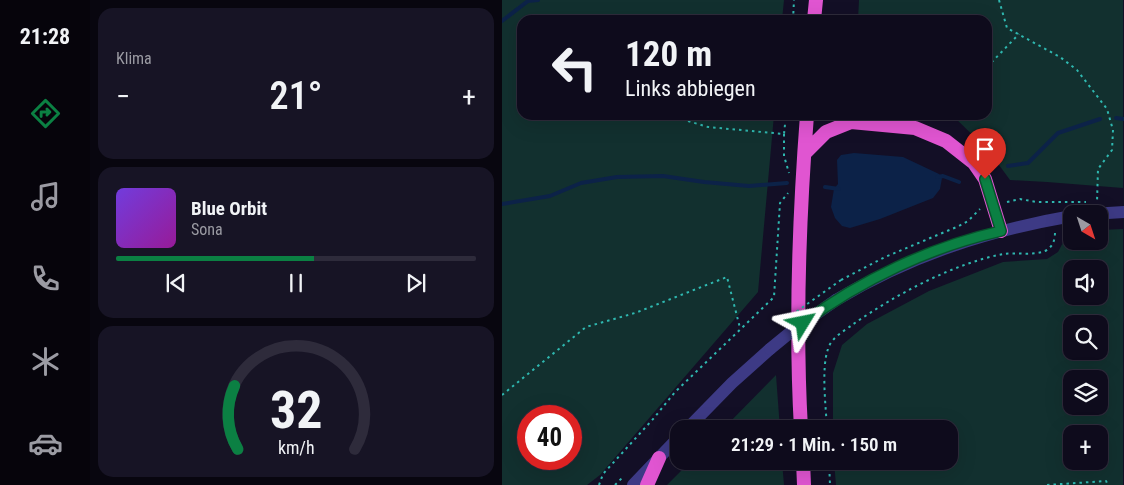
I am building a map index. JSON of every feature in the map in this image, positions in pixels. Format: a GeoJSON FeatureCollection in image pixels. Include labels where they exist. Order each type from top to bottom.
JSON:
{"type":"FeatureCollection","features":[{"type":"Feature","properties":{"kind":"highway"},"geometry":{"type":"LineString","coordinates":[[814,15],[816,0]]}},
{"type":"Feature","properties":{"kind":"highway"},"geometry":{"type":"LineString","coordinates":[[801,420],[800,236],[807,120]]}},
{"type":"Feature","properties":{"kind":"highway"},"geometry":{"type":"LineString","coordinates":[[805,153],[826,132],[844,120]]}},
{"type":"Feature","properties":{"kind":"highway"},"geometry":{"type":"LineString","coordinates":[[853,120],[916,128],[946,141],[974,163],[985,179],[1001,231]]}},
{"type":"Feature","properties":{"kind":"highway"},"geometry":{"type":"LineString","coordinates":[[647,485],[659,458]]}},
{"type":"Feature","properties":{"kind":"highway"},"geometry":{"type":"LineString","coordinates":[[803,470],[804,485]]}},
{"type":"Feature","properties":{"kind":"street"},"geometry":{"type":"LineString","coordinates":[[1108,209],[1124,212]]}},
{"type":"Feature","properties":{"kind":"street"},"geometry":{"type":"LineString","coordinates":[[696,420],[732,383],[806,320],[870,280],[934,251],[1001,231],[1063,218]]}},
{"type":"Feature","properties":{"kind":"street"},"geometry":{"type":"LineString","coordinates":[[633,485],[670,446]]}},
{"type":"Feature","properties":{"kind":"path"},"geometry":{"type":"LineString","coordinates":[[793,15],[794,0]]}},
{"type":"Feature","properties":{"kind":"path"},"geometry":{"type":"LineString","coordinates":[[999,0],[1007,28],[1060,57],[1076,70],[1107,108],[1113,130],[1112,150],[1098,169],[1092,205]]}},
{"type":"Feature","properties":{"kind":"path"},"geometry":{"type":"LineString","coordinates":[[992,62],[1019,34]]}},
{"type":"Feature","properties":{"kind":"path"},"geometry":{"type":"LineString","coordinates":[[785,120],[784,156],[789,173]]}},
{"type":"Feature","properties":{"kind":"path"},"geometry":{"type":"LineString","coordinates":[[688,121],[708,127],[784,134]]}},
{"type":"Feature","properties":{"kind":"path"},"geometry":{"type":"LineString","coordinates":[[599,485],[603,474],[675,392],[774,297],[780,203],[788,192]]}},
{"type":"Feature","properties":{"kind":"path"},"geometry":{"type":"LineString","coordinates":[[781,323],[841,280],[885,256],[968,222],[978,210],[1020,199],[1078,205]]}},
{"type":"Feature","properties":{"kind":"path"},"geometry":{"type":"LineString","coordinates":[[827,420],[825,363],[828,347],[838,336],[890,301],[932,279],[959,268],[1004,254],[1046,250],[1055,240],[1054,219]]}},
{"type":"Feature","properties":{"kind":"path"},"geometry":{"type":"LineString","coordinates":[[502,395],[586,327],[635,313],[727,277],[740,329]]}},
{"type":"Feature","properties":{"kind":"path"},"geometry":{"type":"LineString","coordinates":[[829,470],[830,485]]}},
{"type":"Feature","properties":{"kind":"path"},"geometry":{"type":"LineString","coordinates":[[1047,485],[1106,481],[1108,485]]}},
{"type":"Feature","properties":{"kind":"green space"},"geometry":{"type":"Polygon","coordinates":[[[502,0],[784,0],[782,15],[517,15],[517,120],[774,120],[758,292],[600,475],[587,485],[502,485],[502,0]]]}},
{"type":"Feature","properties":{"kind":"green space"},"geometry":{"type":"Polygon","coordinates":[[[859,0],[1123,0],[1123,188],[1010,180],[988,150],[957,120],[992,120],[992,15],[858,15],[859,0]]]}},
{"type":"Feature","properties":{"kind":"green space"},"geometry":{"type":"Polygon","coordinates":[[[1123,229],[1123,485],[836,485],[835,470],[958,470],[958,420],[833,420],[833,373],[842,345],[867,324],[929,291],[1003,262],[1047,259],[1058,252],[1063,243],[1063,250],[1108,250],[1108,230],[1123,229]]]}},
{"type":"Feature","properties":{"kind":"green space"},"geometry":{"type":"Polygon","coordinates":[[[776,375],[779,420],[732,420],[776,375]]]}},
{"type":"Feature","properties":{"kind":"green space"},"geometry":{"type":"Polygon","coordinates":[[[682,470],[783,470],[784,485],[667,485],[682,470]]]}},
{"type":"Feature","properties":{"kind":"water"},"geometry":{"type":"Polygon","coordinates":[[[854,153],[903,157],[939,174],[942,178],[940,189],[933,198],[880,219],[850,228],[842,226],[835,218],[831,207],[834,189],[838,184],[837,160],[841,155],[854,153]]]}},
{"type":"Feature","properties":{"kind":"waterway"},"geometry":{"type":"LineString","coordinates":[[502,21],[528,1],[538,0]]}},
{"type":"Feature","properties":{"kind":"waterway"},"geometry":{"type":"LineString","coordinates":[[1116,118],[1124,119]]}},
{"type":"Feature","properties":{"kind":"waterway"},"geometry":{"type":"LineString","coordinates":[[1008,166],[1028,163],[1058,133],[1100,119]]}},
{"type":"Feature","properties":{"kind":"waterway"},"geometry":{"type":"LineString","coordinates":[[502,204],[550,196],[581,183],[617,177],[663,176],[749,186],[787,183]]}},
{"type":"Feature","properties":{"kind":"waterway"},"geometry":{"type":"LineString","coordinates":[[937,177],[943,176],[959,182]]}},
{"type":"Feature","properties":{"kind":"waterway"},"geometry":{"type":"LineString","coordinates":[[825,187],[839,189]]}},
{"type":"Feature","properties":{"kind":"route"},"geometry":{"type":"LineString","coordinates":[[803,323],[836,300],[870,280],[934,251],[1001,231],[985,179]]}}]}
